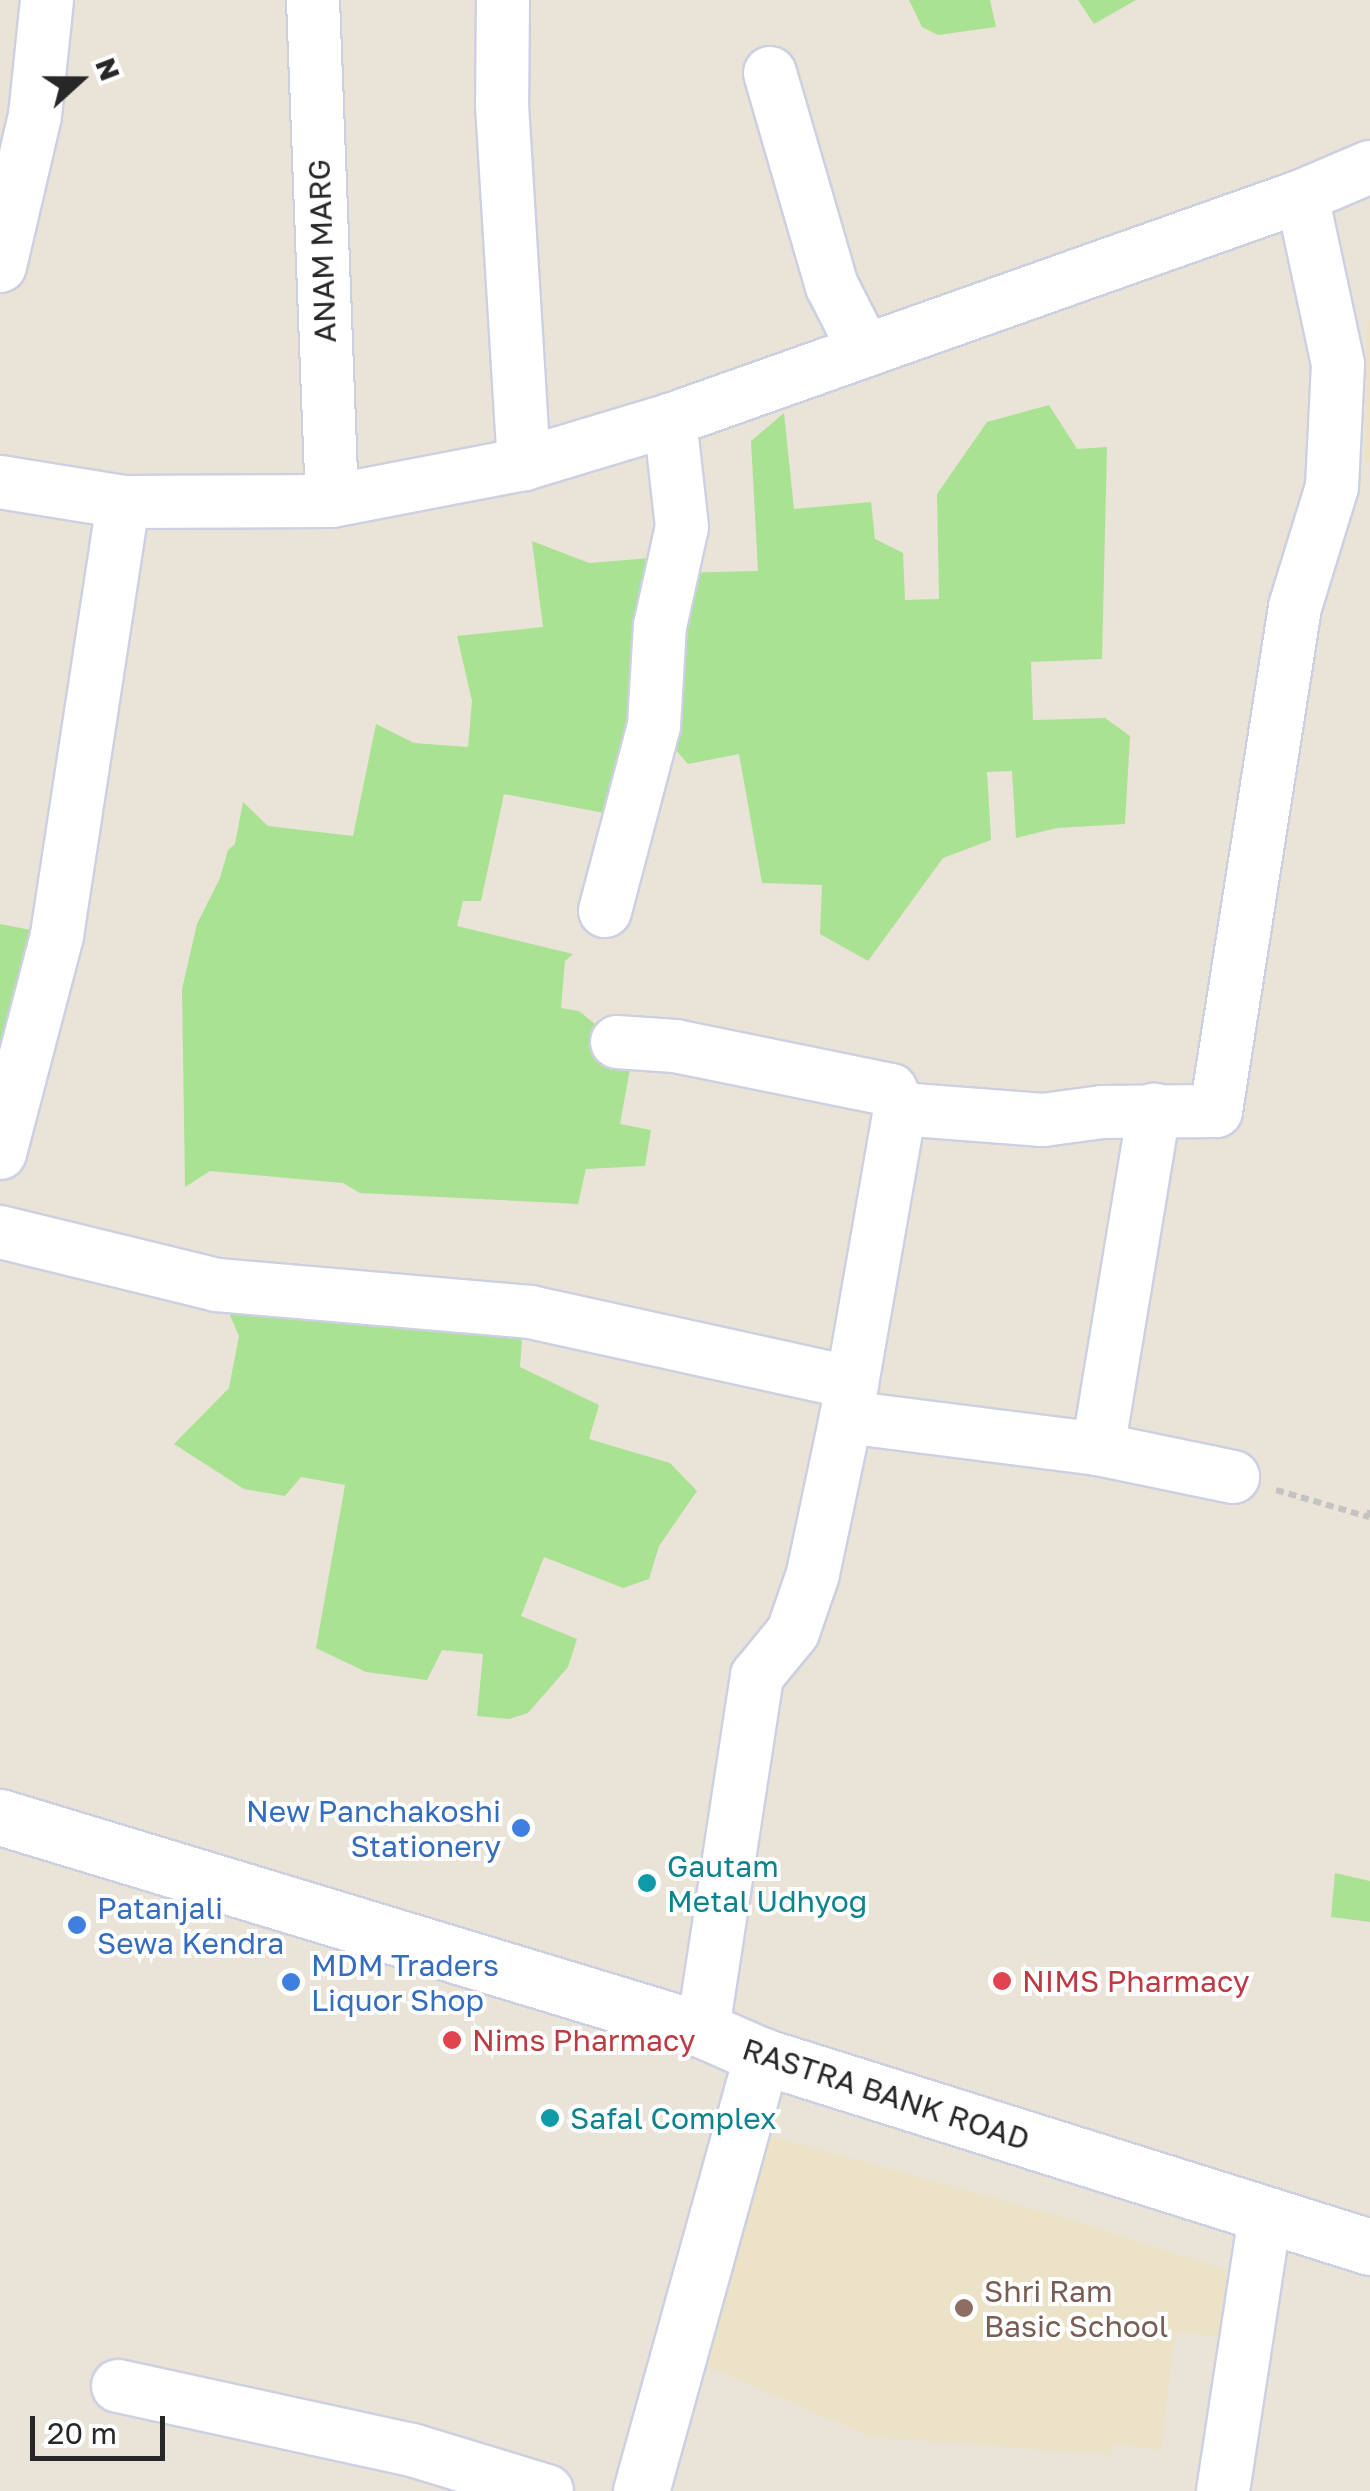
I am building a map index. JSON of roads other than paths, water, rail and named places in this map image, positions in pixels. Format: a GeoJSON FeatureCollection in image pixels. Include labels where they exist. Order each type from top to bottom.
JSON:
{"type":"FeatureCollection","features":[{"type":"Feature","properties":{"kind":"main road","name":"RASTRA BANK ROAD"},"geometry":{"type":"LineString","coordinates":[[0,1818],[704,2030],[762,2056],[1370,2247]]}},
{"type":"Feature","properties":{"kind":"main road"},"geometry":{"type":"LineString","coordinates":[[641,2491],[762,2056]]}},
{"type":"Feature","properties":{"kind":"street"},"geometry":{"type":"LineString","coordinates":[[0,266],[35,116],[47,0]]}},
{"type":"Feature","properties":{"kind":"street","name":"ANAM MARG"},"geometry":{"type":"LineString","coordinates":[[313,0],[332,502]]}},
{"type":"Feature","properties":{"kind":"street"},"geometry":{"type":"LineString","coordinates":[[503,0],[502,106],[524,464]]}},
{"type":"Feature","properties":{"kind":"street"},"geometry":{"type":"LineString","coordinates":[[770,74],[832,286],[865,351]]}},
{"type":"Feature","properties":{"kind":"street"},"geometry":{"type":"LineString","coordinates":[[0,482],[123,502],[332,502],[524,464],[670,420],[1302,196],[1370,168]]}},
{"type":"Feature","properties":{"kind":"street"},"geometry":{"type":"LineString","coordinates":[[900,1109],[1043,1120],[1154,1110],[1216,1111],[1295,607],[1332,487],[1338,364],[1302,196]]}},
{"type":"Feature","properties":{"kind":"street"},"geometry":{"type":"LineString","coordinates":[[606,911],[654,726],[660,626],[682,527],[670,420]]}},
{"type":"Feature","properties":{"kind":"street"},"geometry":{"type":"LineString","coordinates":[[0,1153],[57,935],[123,502]]}},
{"type":"Feature","properties":{"kind":"street"},"geometry":{"type":"LineString","coordinates":[[617,1042],[733,1056],[891,1090],[900,1109],[849,1400],[813,1574],[792,1632],[757,1676],[704,2030]]}},
{"type":"Feature","properties":{"kind":"street"},"geometry":{"type":"LineString","coordinates":[[1098,1449],[1154,1110]]}},
{"type":"Feature","properties":{"kind":"street"},"geometry":{"type":"LineString","coordinates":[[0,1232],[217,1284],[530,1312],[849,1400],[1233,1477]]}},
{"type":"Feature","properties":{"kind":"street"},"geometry":{"type":"LineString","coordinates":[[1223,2491],[1265,2216]]}},
{"type":"Feature","properties":{"kind":"street"},"geometry":{"type":"LineString","coordinates":[[118,2386],[412,2450],[547,2491]]}},
{"type":"Feature","properties":{"kind":"place","name":"New Panchakoshi Stationery"},"geometry":{"type":"Point","coordinates":[521,1828]}},
{"type":"Feature","properties":{"kind":"place","name":"Gautam Metal Udhyog"},"geometry":{"type":"Point","coordinates":[647,1883]}},
{"type":"Feature","properties":{"kind":"place","name":"Patanjali Sewa Kendra"},"geometry":{"type":"Point","coordinates":[77,1925]}},
{"type":"Feature","properties":{"kind":"place","name":"NIMS Pharmacy"},"geometry":{"type":"Point","coordinates":[1002,1981]}},
{"type":"Feature","properties":{"kind":"place","name":"MDM Traders Liquor Shop"},"geometry":{"type":"Point","coordinates":[291,1982]}},
{"type":"Feature","properties":{"kind":"place","name":"Nims Pharmacy"},"geometry":{"type":"Point","coordinates":[452,2040]}},
{"type":"Feature","properties":{"kind":"place","name":"Safal Complex"},"geometry":{"type":"Point","coordinates":[550,2118]}},
{"type":"Feature","properties":{"kind":"place","name":"Shri Ram Basic School"},"geometry":{"type":"Point","coordinates":[964,2308]}}]}
